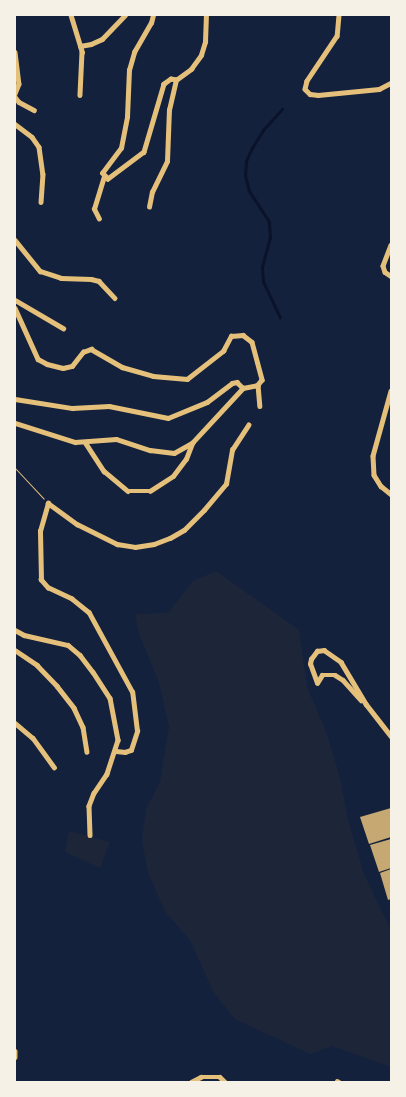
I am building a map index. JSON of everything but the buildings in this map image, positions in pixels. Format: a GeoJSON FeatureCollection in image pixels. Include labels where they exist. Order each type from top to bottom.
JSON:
{"type":"FeatureCollection","features":[{"type":"Feature","properties":{"kind":"street"},"geometry":{"type":"LineString","coordinates":[[71,15],[82,52],[80,95]]}},
{"type":"Feature","properties":{"kind":"street"},"geometry":{"type":"LineString","coordinates":[[80,46],[102,39],[125,15]]}},
{"type":"Feature","properties":{"kind":"street"},"geometry":{"type":"LineString","coordinates":[[99,219],[94,210],[104,177],[102,173],[121,148],[127,117],[129,70],[134,52],[152,23],[153,15]]}},
{"type":"Feature","properties":{"kind":"street"},"geometry":{"type":"LineString","coordinates":[[149,207],[152,192],[167,161],[169,110],[176,80],[191,69],[201,55],[205,42],[206,15]]}},
{"type":"Feature","properties":{"kind":"street"},"geometry":{"type":"LineString","coordinates":[[339,15],[337,36],[307,81],[306,89],[310,94],[318,95],[379,89],[391,83]]}},
{"type":"Feature","properties":{"kind":"street"},"geometry":{"type":"LineString","coordinates":[[15,52],[19,84],[15,95],[19,102],[34,110]]}},
{"type":"Feature","properties":{"kind":"street"},"geometry":{"type":"LineString","coordinates":[[104,177],[108,179],[144,152],[164,84],[171,79],[176,80]]}},
{"type":"Feature","properties":{"kind":"street"},"geometry":{"type":"LineString","coordinates":[[15,124],[32,137],[39,147],[43,174],[41,202]]}},
{"type":"Feature","properties":{"kind":"street"},"geometry":{"type":"LineString","coordinates":[[15,240],[40,271],[61,278],[98,281],[115,298]]}},
{"type":"Feature","properties":{"kind":"street"},"geometry":{"type":"LineString","coordinates":[[391,245],[383,266],[384,272],[391,276]]}},
{"type":"Feature","properties":{"kind":"street"},"geometry":{"type":"LineString","coordinates":[[15,300],[63,328]]}},
{"type":"Feature","properties":{"kind":"street"},"geometry":{"type":"LineString","coordinates":[[15,308],[38,359],[48,364],[63,368],[72,366],[83,352],[91,350],[122,366],[153,376],[187,379],[223,350],[231,336],[243,335],[252,342],[262,380],[258,385],[243,388],[192,443],[174,454],[150,450],[116,439],[75,442],[15,423]]}},
{"type":"Feature","properties":{"kind":"street"},"geometry":{"type":"LineString","coordinates":[[15,398],[72,408],[109,406],[168,418],[208,402],[232,383],[237,382],[243,388]]}},
{"type":"Feature","properties":{"kind":"street"},"geometry":{"type":"LineString","coordinates":[[258,385],[260,406]]}},
{"type":"Feature","properties":{"kind":"street"},"geometry":{"type":"LineString","coordinates":[[391,391],[373,456],[374,475],[381,486],[391,494]]}},
{"type":"Feature","properties":{"kind":"street"},"geometry":{"type":"LineString","coordinates":[[116,750],[125,752],[130,750],[137,731],[132,692],[89,613],[72,599],[48,588],[41,580],[40,531],[48,503],[77,524],[117,544],[135,547],[154,544],[170,538],[184,530],[226,484],[232,450],[248,425]]}},
{"type":"Feature","properties":{"kind":"street"},"geometry":{"type":"LineString","coordinates":[[86,442],[104,471],[128,491],[150,491],[173,476],[186,459],[192,443]]}},
{"type":"Feature","properties":{"kind":"street"},"geometry":{"type":"LineString","coordinates":[[15,630],[24,635],[68,645],[80,655],[110,698],[118,740],[107,774],[94,793],[89,806],[90,835]]}},
{"type":"Feature","properties":{"kind":"street"},"geometry":{"type":"LineString","coordinates":[[15,650],[36,665],[63,693],[83,727],[87,752]]}},
{"type":"Feature","properties":{"kind":"street"},"geometry":{"type":"LineString","coordinates":[[366,704],[341,662],[324,650],[314,654],[310,664],[317,683],[322,675],[335,675],[345,682],[366,704],[391,736]]}},
{"type":"Feature","properties":{"kind":"street"},"geometry":{"type":"LineString","coordinates":[[15,723],[33,738],[54,767]]}},
{"type":"Feature","properties":{"kind":"street"},"geometry":{"type":"LineString","coordinates":[[15,1051],[15,1057]]}},
{"type":"Feature","properties":{"kind":"street"},"geometry":{"type":"LineString","coordinates":[[191,1082],[201,1076],[220,1077],[225,1082]]}},
{"type":"Feature","properties":{"kind":"path"},"geometry":{"type":"LineString","coordinates":[[15,468],[48,503]]}},
{"type":"Feature","properties":{"kind":"shaded area"},"geometry":{"type":"Polygon","coordinates":[[[216,571],[299,630],[307,687],[327,734],[340,778],[348,820],[364,874],[391,931],[391,1067],[332,1046],[310,1054],[235,1019],[214,993],[190,940],[166,913],[148,873],[142,840],[146,809],[160,782],[169,727],[159,682],[139,634],[135,614],[168,613],[193,581],[216,571]]]}},
{"type":"Feature","properties":{"kind":"shaded area"},"geometry":{"type":"Polygon","coordinates":[[[69,831],[110,842],[100,868],[65,852],[69,831]]]}},
{"type":"Feature","properties":{"kind":"waterway"},"geometry":{"type":"LineString","coordinates":[[280,318],[263,282],[262,267],[270,238],[269,222],[249,191],[245,176],[246,161],[252,148],[264,129],[282,109]]}}]}
